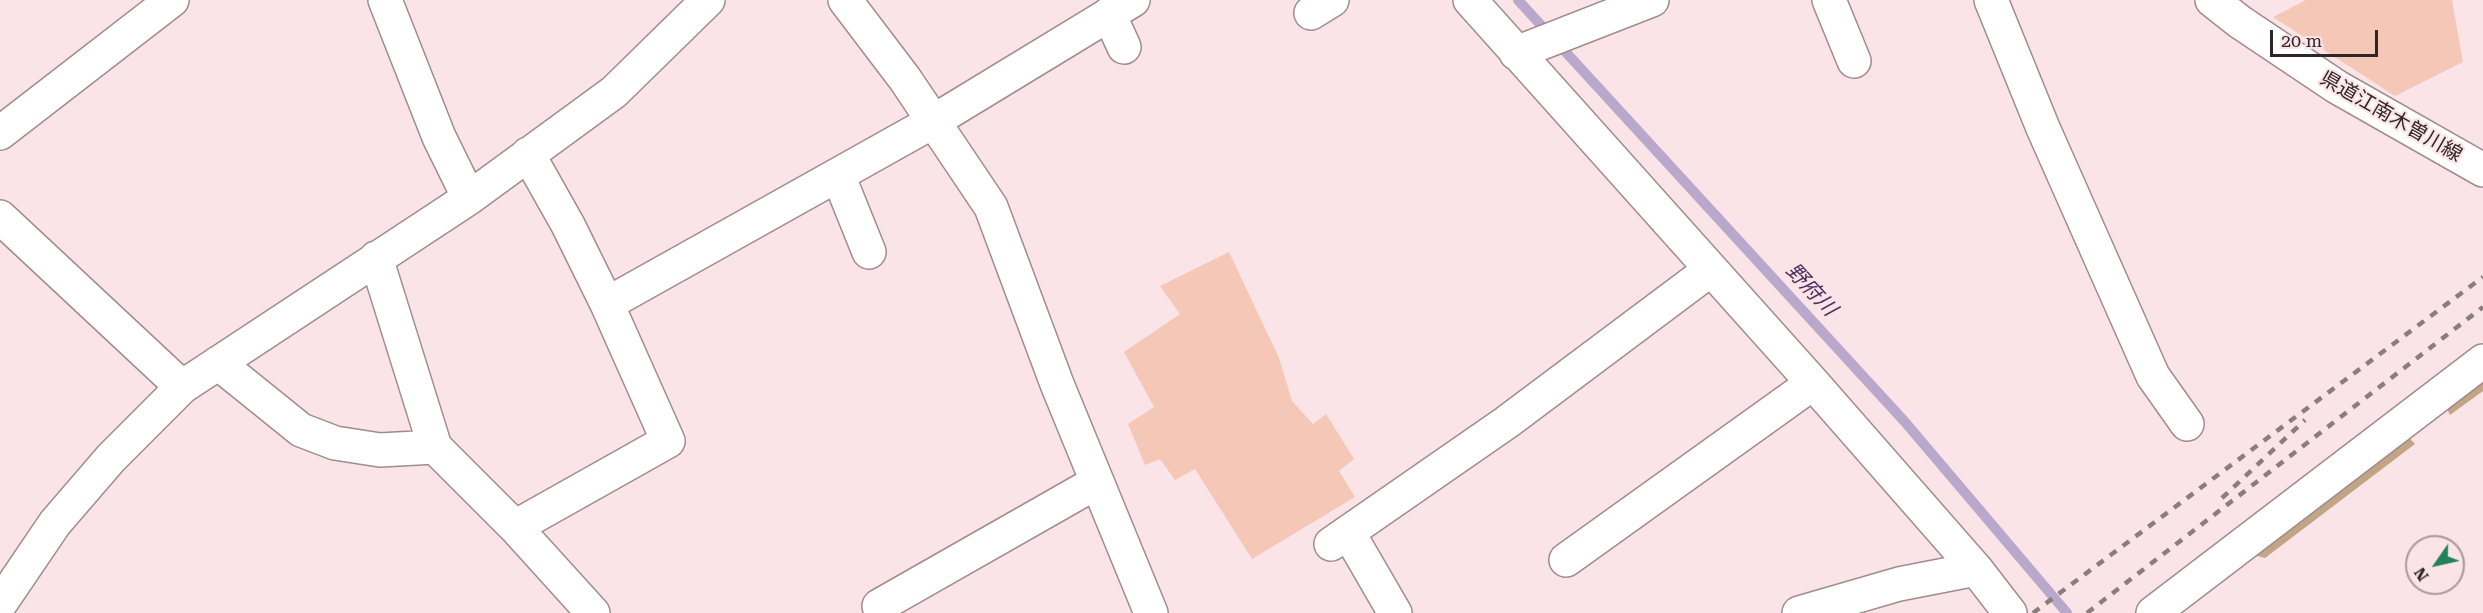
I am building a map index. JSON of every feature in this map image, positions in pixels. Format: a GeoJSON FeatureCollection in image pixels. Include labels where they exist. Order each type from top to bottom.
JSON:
{"type":"FeatureCollection","features":[{"type":"Feature","properties":{"kind":"street"},"geometry":{"type":"LineString","coordinates":[[0,133],[172,0]]}},
{"type":"Feature","properties":{"kind":"street"},"geometry":{"type":"LineString","coordinates":[[385,0],[439,137],[469,198]]}},
{"type":"Feature","properties":{"kind":"street"},"geometry":{"type":"LineString","coordinates":[[0,604],[55,523],[111,458],[182,387],[469,198],[614,92],[708,0]]}},
{"type":"Feature","properties":{"kind":"street"},"geometry":{"type":"LineString","coordinates":[[845,0],[934,121],[991,207],[1057,384],[1151,613]]}},
{"type":"Feature","properties":{"kind":"street"},"geometry":{"type":"LineString","coordinates":[[1470,0],[1521,52],[1710,270],[1813,383],[1976,569],[2010,613]]}},
{"type":"Feature","properties":{"kind":"street"},"geometry":{"type":"LineString","coordinates":[[1521,52],[1652,0]]}},
{"type":"Feature","properties":{"kind":"street"},"geometry":{"type":"LineString","coordinates":[[1829,0],[1854,61]]}},
{"type":"Feature","properties":{"kind":"street"},"geometry":{"type":"LineString","coordinates":[[1991,0],[2043,128],[2153,376],[2187,424]]}},
{"type":"Feature","properties":{"kind":"street","name":"県道江南木曽川線"},"geometry":{"type":"LineString","coordinates":[[2212,0],[2240,22],[2337,87],[2483,170]]}},
{"type":"Feature","properties":{"kind":"street"},"geometry":{"type":"LineString","coordinates":[[607,304],[934,121],[1121,7],[1124,47]]}},
{"type":"Feature","properties":{"kind":"street"},"geometry":{"type":"LineString","coordinates":[[515,527],[668,441],[607,304],[568,225],[528,154]]}},
{"type":"Feature","properties":{"kind":"street"},"geometry":{"type":"LineString","coordinates":[[838,175],[869,252]]}},
{"type":"Feature","properties":{"kind":"street"},"geometry":{"type":"LineString","coordinates":[[0,217],[182,387]]}},
{"type":"Feature","properties":{"kind":"street"},"geometry":{"type":"LineString","coordinates":[[376,258],[435,447],[515,527],[579,608]]}},
{"type":"Feature","properties":{"kind":"street"},"geometry":{"type":"LineString","coordinates":[[1395,613],[1339,538],[1507,422],[1710,270]]}},
{"type":"Feature","properties":{"kind":"street"},"geometry":{"type":"LineString","coordinates":[[2153,613],[2483,361]]}},
{"type":"Feature","properties":{"kind":"street"},"geometry":{"type":"LineString","coordinates":[[218,363],[302,430],[335,443],[380,450],[435,447]]}},
{"type":"Feature","properties":{"kind":"street"},"geometry":{"type":"LineString","coordinates":[[1566,560],[1813,383]]}},
{"type":"Feature","properties":{"kind":"street"},"geometry":{"type":"LineString","coordinates":[[879,606],[1097,482]]}},
{"type":"Feature","properties":{"kind":"street"},"geometry":{"type":"LineString","coordinates":[[1799,613],[1899,584],[1976,569]]}},
{"type":"Feature","properties":{"kind":"shaded area"},"geometry":{"type":"Polygon","coordinates":[[[2483,361],[2483,391],[2450,415],[2440,394],[2483,361]]]}},
{"type":"Feature","properties":{"kind":"shaded area"},"geometry":{"type":"Polygon","coordinates":[[[2398,426],[2415,444],[2265,558],[2235,550],[2398,426]]]}},
{"type":"Feature","properties":{"kind":"building"},"geometry":{"type":"Polygon","coordinates":[[[2306,0],[2452,0],[2463,62],[2395,96],[2273,17],[2306,0]]]}},
{"type":"Feature","properties":{"kind":"building"},"geometry":{"type":"Polygon","coordinates":[[[1229,252],[1279,358],[1292,401],[1313,424],[1326,414],[1354,459],[1339,471],[1355,497],[1252,559],[1195,469],[1175,480],[1160,459],[1145,465],[1128,424],[1154,407],[1124,352],[1180,314],[1160,286],[1229,252]]]}},
{"type":"Feature","properties":{"kind":"waterway","name":"野府川"},"geometry":{"type":"LineString","coordinates":[[1518,0],[1905,422],[2067,613]]}},
{"type":"Feature","properties":{"kind":"railway"},"geometry":{"type":"LineString","coordinates":[[2033,613],[2483,277]]}},
{"type":"Feature","properties":{"kind":"railway"},"geometry":{"type":"LineString","coordinates":[[2087,613],[2483,307]]}},
{"type":"Feature","properties":{"kind":"railway"},"geometry":{"type":"LineString","coordinates":[[2222,498],[2305,420]]}}]}
